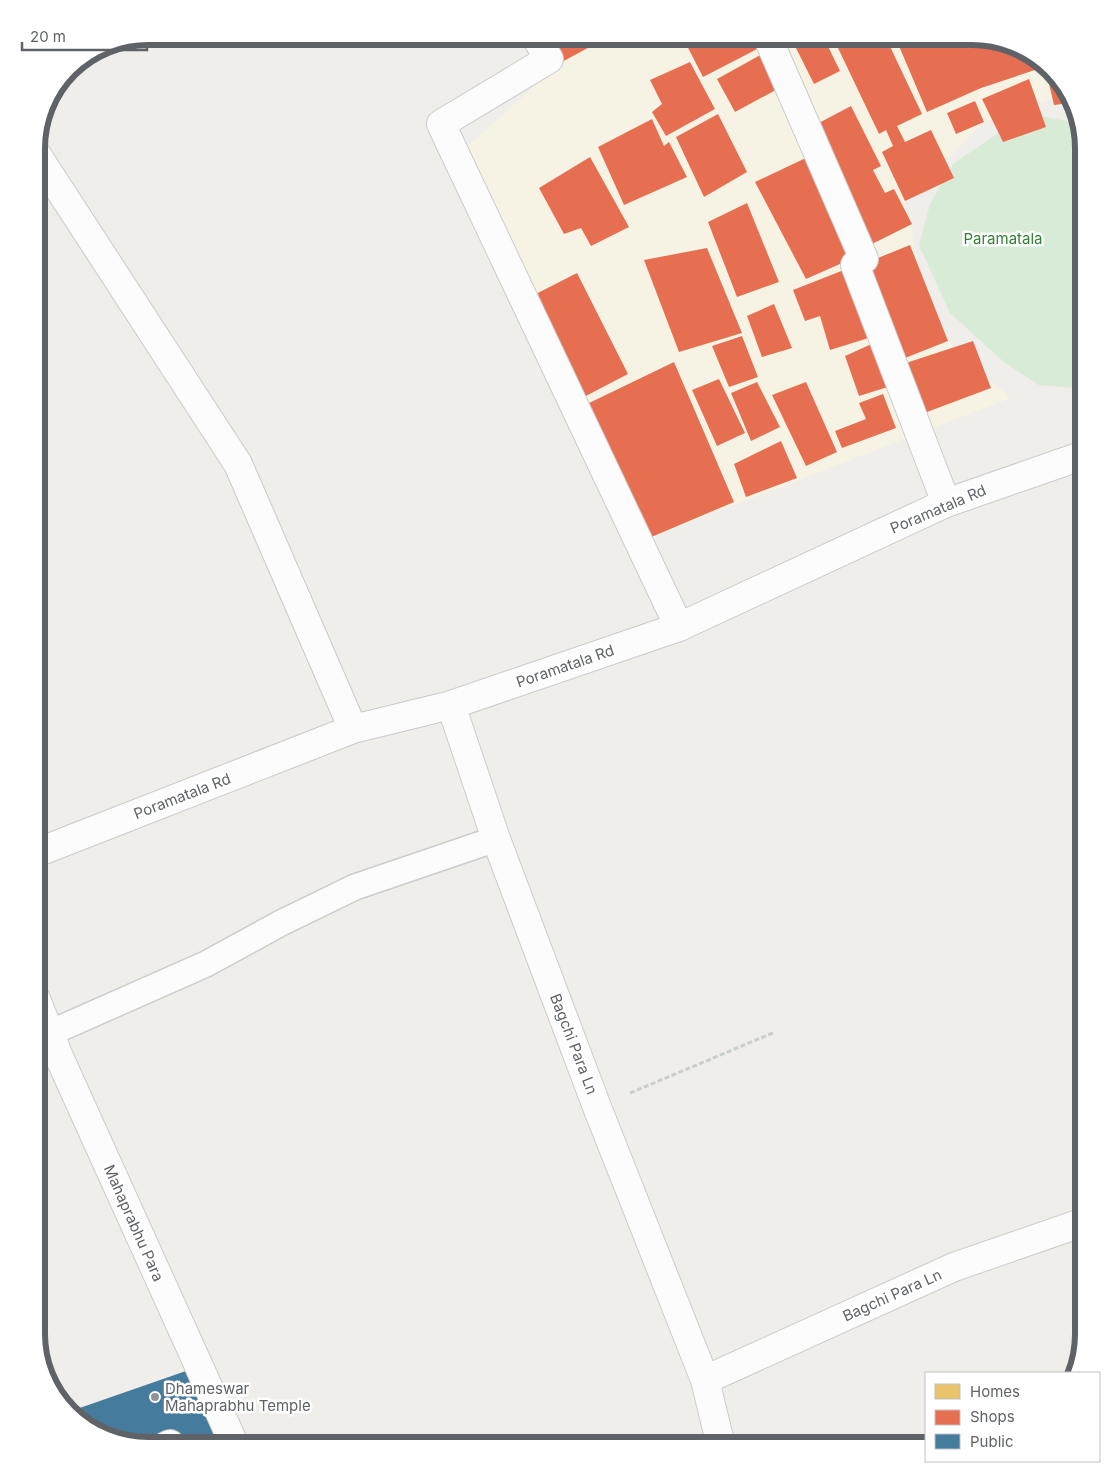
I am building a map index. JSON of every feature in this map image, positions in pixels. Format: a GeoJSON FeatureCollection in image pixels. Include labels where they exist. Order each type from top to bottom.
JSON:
{"type":"FeatureCollection","features":[{"type":"Feature","properties":{"kind":"street"},"geometry":{"type":"LineString","coordinates":[[540,45],[549,59],[441,124],[679,627]]}},
{"type":"Feature","properties":{"kind":"street"},"geometry":{"type":"LineString","coordinates":[[771,45],[864,259],[855,265],[946,503]]}},
{"type":"Feature","properties":{"kind":"street"},"geometry":{"type":"LineString","coordinates":[[45,169],[238,464],[353,728]]}},
{"type":"Feature","properties":{"kind":"street","name":"Poramatala Rd"},"geometry":{"type":"LineString","coordinates":[[45,849],[353,728],[451,705],[679,627],[946,503],[1075,458]]}},
{"type":"Feature","properties":{"kind":"street","name":"Bagchi Para Ln"},"geometry":{"type":"LineString","coordinates":[[451,705],[496,839],[597,1107],[705,1380],[719,1437]]}},
{"type":"Feature","properties":{"kind":"street","name":"Mahaprabhu Para"},"geometry":{"type":"LineString","coordinates":[[45,1021],[60,1059],[232,1437]]}},
{"type":"Feature","properties":{"kind":"street","name":"Bagchi Para Ln"},"geometry":{"type":"LineString","coordinates":[[705,1380],[954,1267],[1075,1225]]}},
{"type":"Feature","properties":{"kind":"lane"},"geometry":{"type":"LineString","coordinates":[[50,1033],[206,964],[281,923],[356,887],[496,839]]}},
{"type":"Feature","properties":{"kind":"path"},"geometry":{"type":"LineString","coordinates":[[597,1107],[775,1032]]}},
{"type":"Feature","properties":{"kind":"shaded area"},"geometry":{"type":"Polygon","coordinates":[[[549,45],[979,45],[1011,53],[1035,66],[1060,95],[984,122],[905,202],[920,270],[948,341],[1010,398],[649,538],[456,157],[560,63],[549,45]]]}},
{"type":"Feature","properties":{"kind":"green space","name":"Paramatala"},"geometry":{"type":"Polygon","coordinates":[[[1041,116],[1071,122],[1075,148],[1075,388],[1039,385],[1005,363],[950,313],[919,245],[930,204],[953,164],[997,134],[1041,116]]]}},
{"type":"Feature","properties":{"kind":"building: Homes"},"geometry":{"type":"Polygon","coordinates":[[[126,1413],[132,1436],[115,1432],[93,1421],[126,1413]]]}},
{"type":"Feature","properties":{"kind":"building: Shops"},"geometry":{"type":"Polygon","coordinates":[[[552,45],[593,45],[560,63],[552,45]]]}},
{"type":"Feature","properties":{"kind":"building: Shops"},"geometry":{"type":"Polygon","coordinates":[[[687,45],[765,45],[703,77],[687,45]]]}},
{"type":"Feature","properties":{"kind":"building: Shops"},"geometry":{"type":"Polygon","coordinates":[[[794,45],[827,45],[840,71],[814,84],[794,45]]]}},
{"type":"Feature","properties":{"kind":"building: Shops"},"geometry":{"type":"Polygon","coordinates":[[[844,45],[889,45],[922,114],[897,126],[905,142],[931,130],[954,178],[905,201],[882,152],[893,146],[886,130],[879,134],[838,48],[844,45]]]}},
{"type":"Feature","properties":{"kind":"building: Shops"},"geometry":{"type":"Polygon","coordinates":[[[979,45],[992,47],[1024,59],[1038,69],[981,88],[927,112],[899,46],[979,45]]]}},
{"type":"Feature","properties":{"kind":"building: Shops"},"geometry":{"type":"Polygon","coordinates":[[[764,53],[783,86],[735,112],[717,79],[764,53]]]}},
{"type":"Feature","properties":{"kind":"building: Shops"},"geometry":{"type":"Polygon","coordinates":[[[690,62],[715,109],[666,136],[652,112],[662,104],[650,80],[690,62]]]}},
{"type":"Feature","properties":{"kind":"building: Shops"},"geometry":{"type":"Polygon","coordinates":[[[1029,79],[1046,127],[1003,142],[982,99],[1029,79]]]}},
{"type":"Feature","properties":{"kind":"building: Shops"},"geometry":{"type":"Polygon","coordinates":[[[1048,79],[1058,91],[1065,104],[1054,105],[1048,79]]]}},
{"type":"Feature","properties":{"kind":"building: Shops"},"geometry":{"type":"Polygon","coordinates":[[[975,101],[984,122],[956,134],[947,113],[975,101]]]}},
{"type":"Feature","properties":{"kind":"building: Shops"},"geometry":{"type":"Polygon","coordinates":[[[851,106],[881,166],[873,170],[885,193],[894,189],[912,224],[868,246],[815,125],[851,106]]]}},
{"type":"Feature","properties":{"kind":"building: Shops"},"geometry":{"type":"Polygon","coordinates":[[[718,114],[747,172],[704,197],[676,137],[718,114]]]}},
{"type":"Feature","properties":{"kind":"building: Shops"},"geometry":{"type":"Polygon","coordinates":[[[652,119],[664,146],[669,142],[687,177],[624,205],[598,147],[652,119]]]}},
{"type":"Feature","properties":{"kind":"building: Shops"},"geometry":{"type":"Polygon","coordinates":[[[810,156],[858,256],[806,279],[755,182],[810,156]]]}},
{"type":"Feature","properties":{"kind":"building: Shops"},"geometry":{"type":"Polygon","coordinates":[[[590,157],[629,227],[591,246],[581,228],[564,234],[539,188],[590,157]]]}},
{"type":"Feature","properties":{"kind":"building: Shops"},"geometry":{"type":"Polygon","coordinates":[[[747,203],[779,282],[737,297],[708,222],[747,203]]]}},
{"type":"Feature","properties":{"kind":"building: Shops"},"geometry":{"type":"Polygon","coordinates":[[[910,245],[948,341],[900,360],[863,264],[910,245]]]}},
{"type":"Feature","properties":{"kind":"building: Shops"},"geometry":{"type":"Polygon","coordinates":[[[707,248],[742,333],[679,352],[644,260],[707,248]]]}},
{"type":"Feature","properties":{"kind":"building: Shops"},"geometry":{"type":"Polygon","coordinates":[[[849,268],[875,336],[830,350],[820,316],[805,321],[793,290],[849,268]]]}},
{"type":"Feature","properties":{"kind":"building: Shops"},"geometry":{"type":"Polygon","coordinates":[[[577,273],[628,374],[580,399],[530,297],[577,273]]]}},
{"type":"Feature","properties":{"kind":"building: Shops"},"geometry":{"type":"Polygon","coordinates":[[[774,304],[792,348],[762,357],[747,316],[774,304]]]}},
{"type":"Feature","properties":{"kind":"building: Shops"},"geometry":{"type":"Polygon","coordinates":[[[742,336],[758,377],[729,387],[712,346],[742,336]]]}},
{"type":"Feature","properties":{"kind":"building: Shops"},"geometry":{"type":"Polygon","coordinates":[[[973,341],[991,388],[919,415],[903,364],[973,341]]]}},
{"type":"Feature","properties":{"kind":"building: Shops"},"geometry":{"type":"Polygon","coordinates":[[[876,342],[891,386],[859,396],[845,356],[876,342]]]}},
{"type":"Feature","properties":{"kind":"building: Shops"},"geometry":{"type":"Polygon","coordinates":[[[674,362],[734,502],[649,538],[585,405],[674,362]]]}},
{"type":"Feature","properties":{"kind":"building: Shops"},"geometry":{"type":"Polygon","coordinates":[[[719,379],[745,433],[717,446],[692,390],[719,379]]]}},
{"type":"Feature","properties":{"kind":"building: Shops"},"geometry":{"type":"Polygon","coordinates":[[[757,382],[780,427],[751,441],[731,393],[757,382]]]}},
{"type":"Feature","properties":{"kind":"building: Shops"},"geometry":{"type":"Polygon","coordinates":[[[806,382],[837,452],[806,466],[772,395],[806,382]]]}},
{"type":"Feature","properties":{"kind":"building: Shops"},"geometry":{"type":"Polygon","coordinates":[[[883,394],[896,428],[842,448],[835,431],[866,419],[859,403],[883,394]]]}},
{"type":"Feature","properties":{"kind":"building: Shops"},"geometry":{"type":"Polygon","coordinates":[[[781,441],[797,478],[746,497],[734,464],[781,441]]]}},
{"type":"Feature","properties":{"kind":"building: Public","name":"Dhameswar Mahaprabhu Temple"},"geometry":{"type":"Polygon","coordinates":[[[186,1371],[215,1437],[148,1437],[128,1435],[102,1426],[78,1409],[186,1371]]]}},
{"type":"Feature","properties":{"kind":"place","name":"Dhameswar Mahaprabhu Temple"},"geometry":{"type":"Point","coordinates":[155,1397]}}]}
